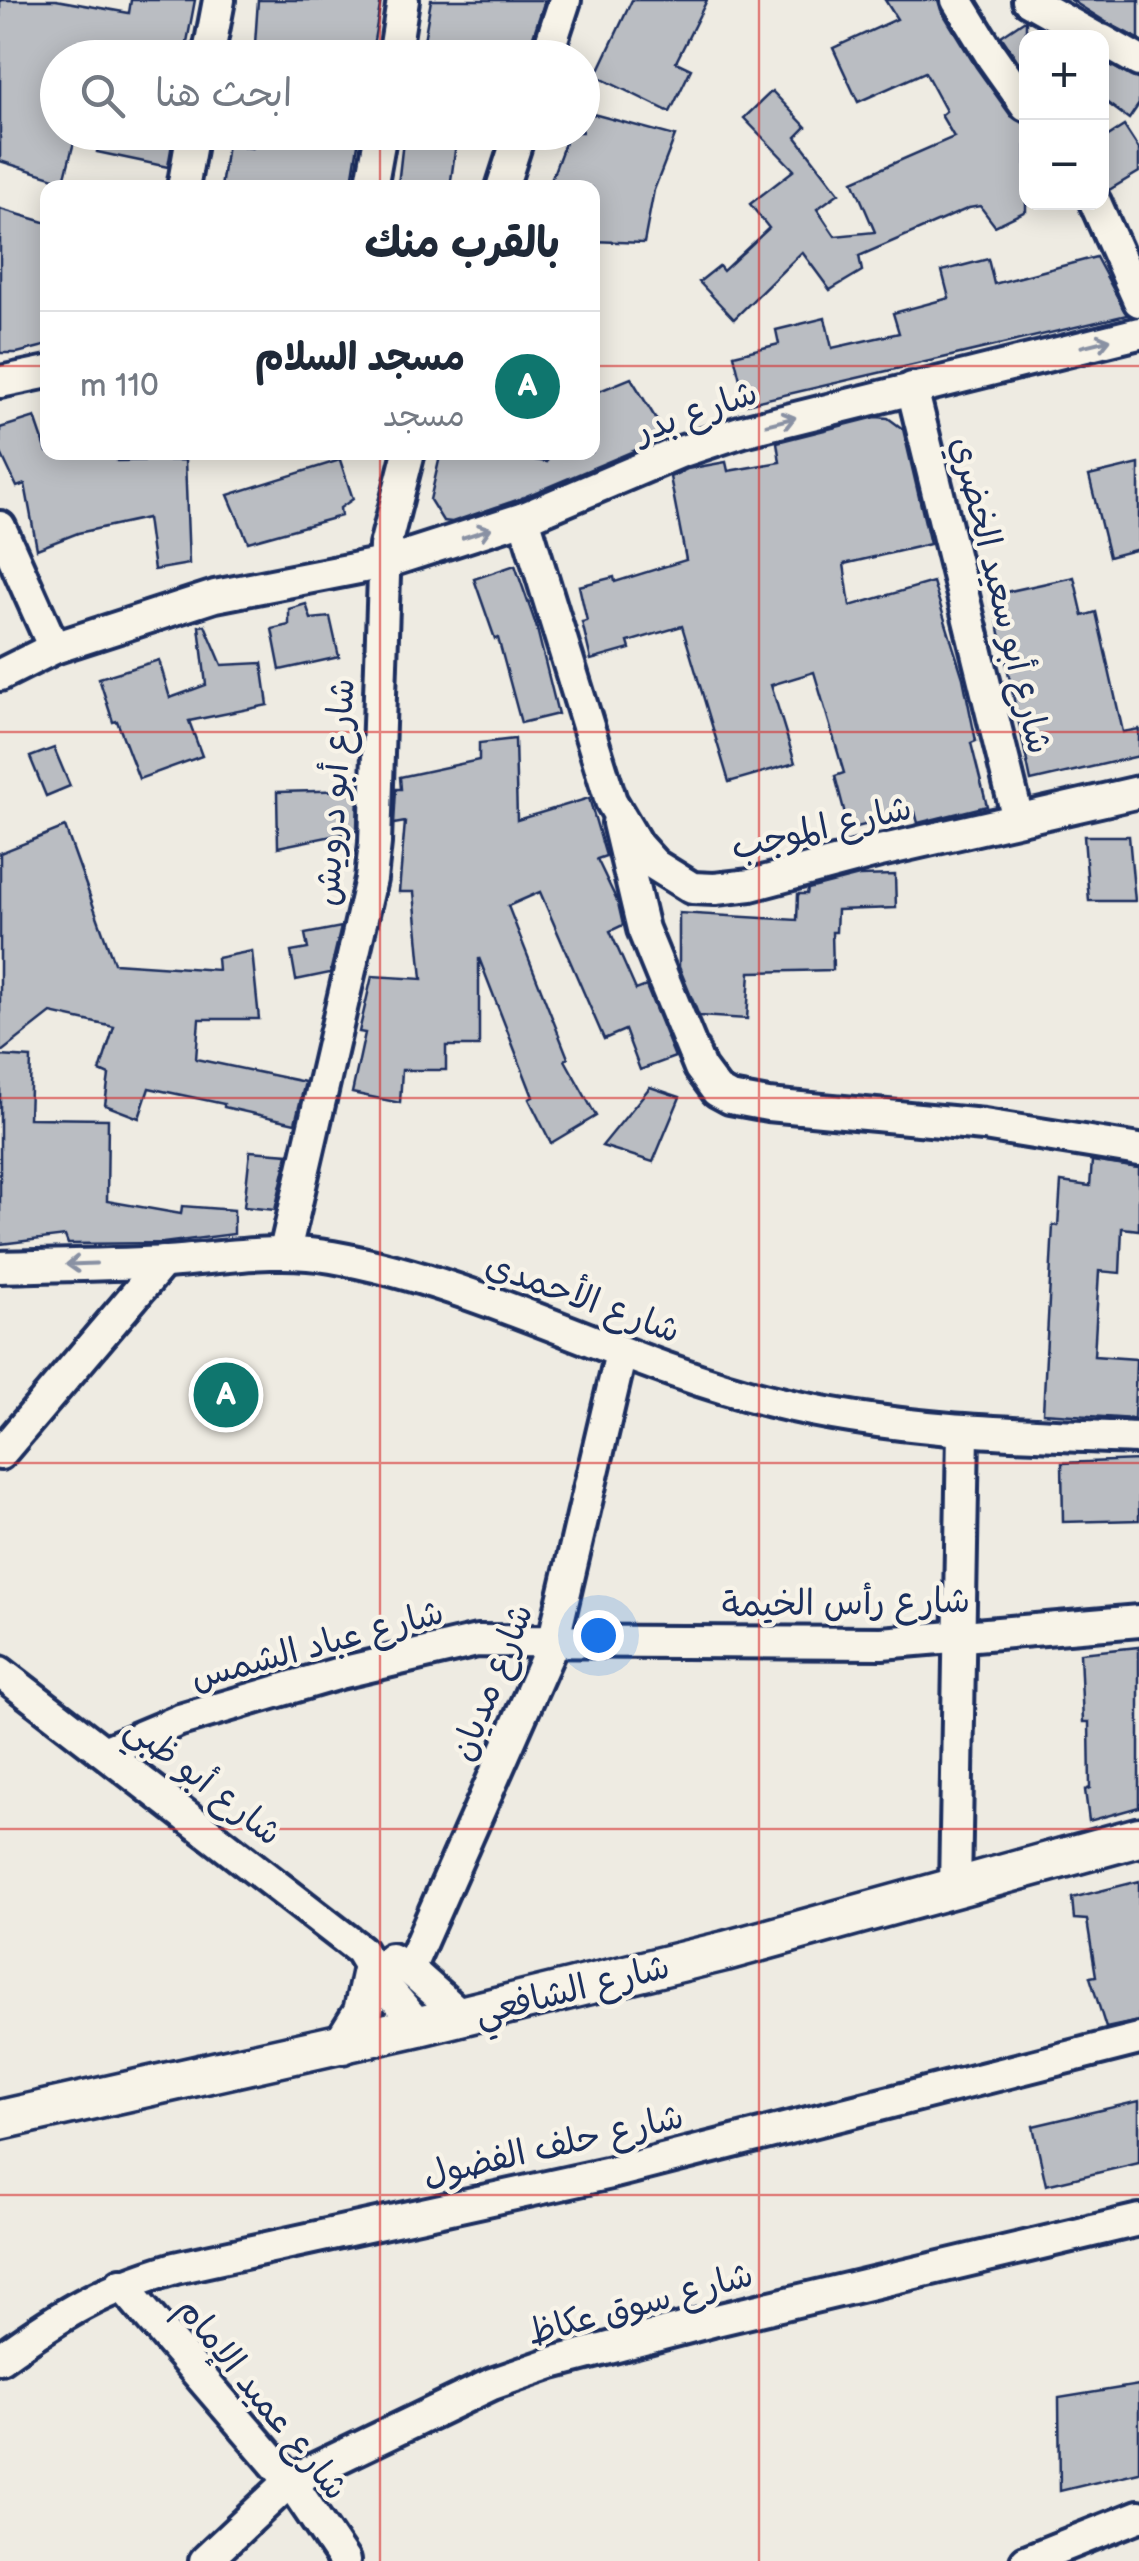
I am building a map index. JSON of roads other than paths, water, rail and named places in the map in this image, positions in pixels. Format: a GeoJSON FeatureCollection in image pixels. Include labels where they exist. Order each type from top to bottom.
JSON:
{"type":"FeatureCollection","features":[{"type":"Feature","properties":{"kind":"street"},"geometry":{"type":"LineString","coordinates":[[211,40],[219,0]]}},
{"type":"Feature","properties":{"kind":"street"},"geometry":{"type":"LineString","coordinates":[[397,40],[404,0]]}},
{"type":"Feature","properties":{"kind":"street"},"geometry":{"type":"LineString","coordinates":[[552,40],[565,0]]}},
{"type":"Feature","properties":{"kind":"street"},"geometry":{"type":"LineString","coordinates":[[957,0],[1019,96]]}},
{"type":"Feature","properties":{"kind":"street"},"geometry":{"type":"LineString","coordinates":[[1028,0],[1083,30]]}},
{"type":"Feature","properties":{"kind":"street"},"geometry":{"type":"LineString","coordinates":[[1109,44],[1139,61]]}},
{"type":"Feature","properties":{"kind":"street"},"geometry":{"type":"LineString","coordinates":[[184,180],[190,150]]}},
{"type":"Feature","properties":{"kind":"street"},"geometry":{"type":"LineString","coordinates":[[372,180],[378,150]]}},
{"type":"Feature","properties":{"kind":"street"},"geometry":{"type":"LineString","coordinates":[[505,180],[514,150]]}},
{"type":"Feature","properties":{"kind":"street"},"geometry":{"type":"LineString","coordinates":[[1099,210],[1139,301]]}},
{"type":"Feature","properties":{"kind":"street","name":"شارع بدر"},"geometry":{"type":"LineString","coordinates":[[0,675],[54,648],[215,596],[384,563],[524,518],[680,452],[743,431],[1139,332]]}},
{"type":"Feature","properties":{"kind":"street"},"geometry":{"type":"LineString","coordinates":[[0,382],[40,374]]}},
{"type":"Feature","properties":{"kind":"street","name":"شارع أبو سعيد الخضري"},"geometry":{"type":"LineString","coordinates":[[912,388],[1018,819]]}},
{"type":"Feature","properties":{"kind":"street","name":"شارع أبو درويش"},"geometry":{"type":"LineString","coordinates":[[285,1251],[371,879],[384,563],[390,514],[407,460]]}},
{"type":"Feature","properties":{"kind":"street","name":"شارع الموجب"},"geometry":{"type":"LineString","coordinates":[[524,518],[611,801],[654,865],[692,888],[715,890],[751,885],[880,850],[1139,792]]}},
{"type":"Feature","properties":{"kind":"street"},"geometry":{"type":"LineString","coordinates":[[0,527],[54,648]]}},
{"type":"Feature","properties":{"kind":"street"},"geometry":{"type":"LineString","coordinates":[[611,801],[643,929],[700,1068],[716,1092],[768,1105],[984,1125],[1139,1150]]}},
{"type":"Feature","properties":{"kind":"street","name":"شارع الأحمدي"},"geometry":{"type":"LineString","coordinates":[[0,1267],[163,1262],[285,1251],[335,1258],[495,1302],[622,1353],[769,1400],[857,1420],[964,1432],[1139,1438]]}},
{"type":"Feature","properties":{"kind":"street"},"geometry":{"type":"LineString","coordinates":[[0,1454],[163,1262]]}},
{"type":"Feature","properties":{"kind":"street","name":"شارع مديان"},"geometry":{"type":"LineString","coordinates":[[380,1963],[553,1643],[622,1353]]}},
{"type":"Feature","properties":{"kind":"street"},"geometry":{"type":"LineString","coordinates":[[955,1888],[964,1432]]}},
{"type":"Feature","properties":{"kind":"street","name":"شارع رأس الخيمة"},"geometry":{"type":"LineString","coordinates":[[553,1643],[863,1643],[960,1639],[1139,1622]]}},
{"type":"Feature","properties":{"kind":"street","name":"شارع عباد الشمس"},"geometry":{"type":"LineString","coordinates":[[106,1751],[180,1720],[419,1652],[476,1640],[516,1638],[553,1643]]}},
{"type":"Feature","properties":{"kind":"street","name":"شارع أبو ظبي"},"geometry":{"type":"LineString","coordinates":[[0,1672],[380,1963],[462,2016]]}},
{"type":"Feature","properties":{"kind":"street","name":"شارع الشافعي"},"geometry":{"type":"LineString","coordinates":[[0,2120],[343,2044],[725,1952],[1139,1837]]}},
{"type":"Feature","properties":{"kind":"street"},"geometry":{"type":"LineString","coordinates":[[343,2044],[363,2012],[380,1963]]}},
{"type":"Feature","properties":{"kind":"street","name":"شارع أبو ظبي"},"geometry":{"type":"LineString","coordinates":[[380,1963],[419,2026]]}},
{"type":"Feature","properties":{"kind":"street","name":"شارع حلف الفضول"},"geometry":{"type":"LineString","coordinates":[[0,2358],[55,2318],[121,2284],[228,2255],[611,2173],[1139,2039]]}},
{"type":"Feature","properties":{"kind":"street","name":"شارع سوق عكاظ"},"geometry":{"type":"LineString","coordinates":[[206,2561],[290,2481],[456,2400],[552,2363],[1139,2220]]}},
{"type":"Feature","properties":{"kind":"street","name":"شارع عميد الإمام"},"geometry":{"type":"LineString","coordinates":[[121,2284],[290,2481],[344,2561]]}},
{"type":"Feature","properties":{"kind":"street"},"geometry":{"type":"LineString","coordinates":[[1026,2561],[1139,2516]]}},
{"type":"Feature","properties":{"kind":"place","name":"مسجد السلام"},"geometry":{"type":"Point","coordinates":[226,1395]}}]}
